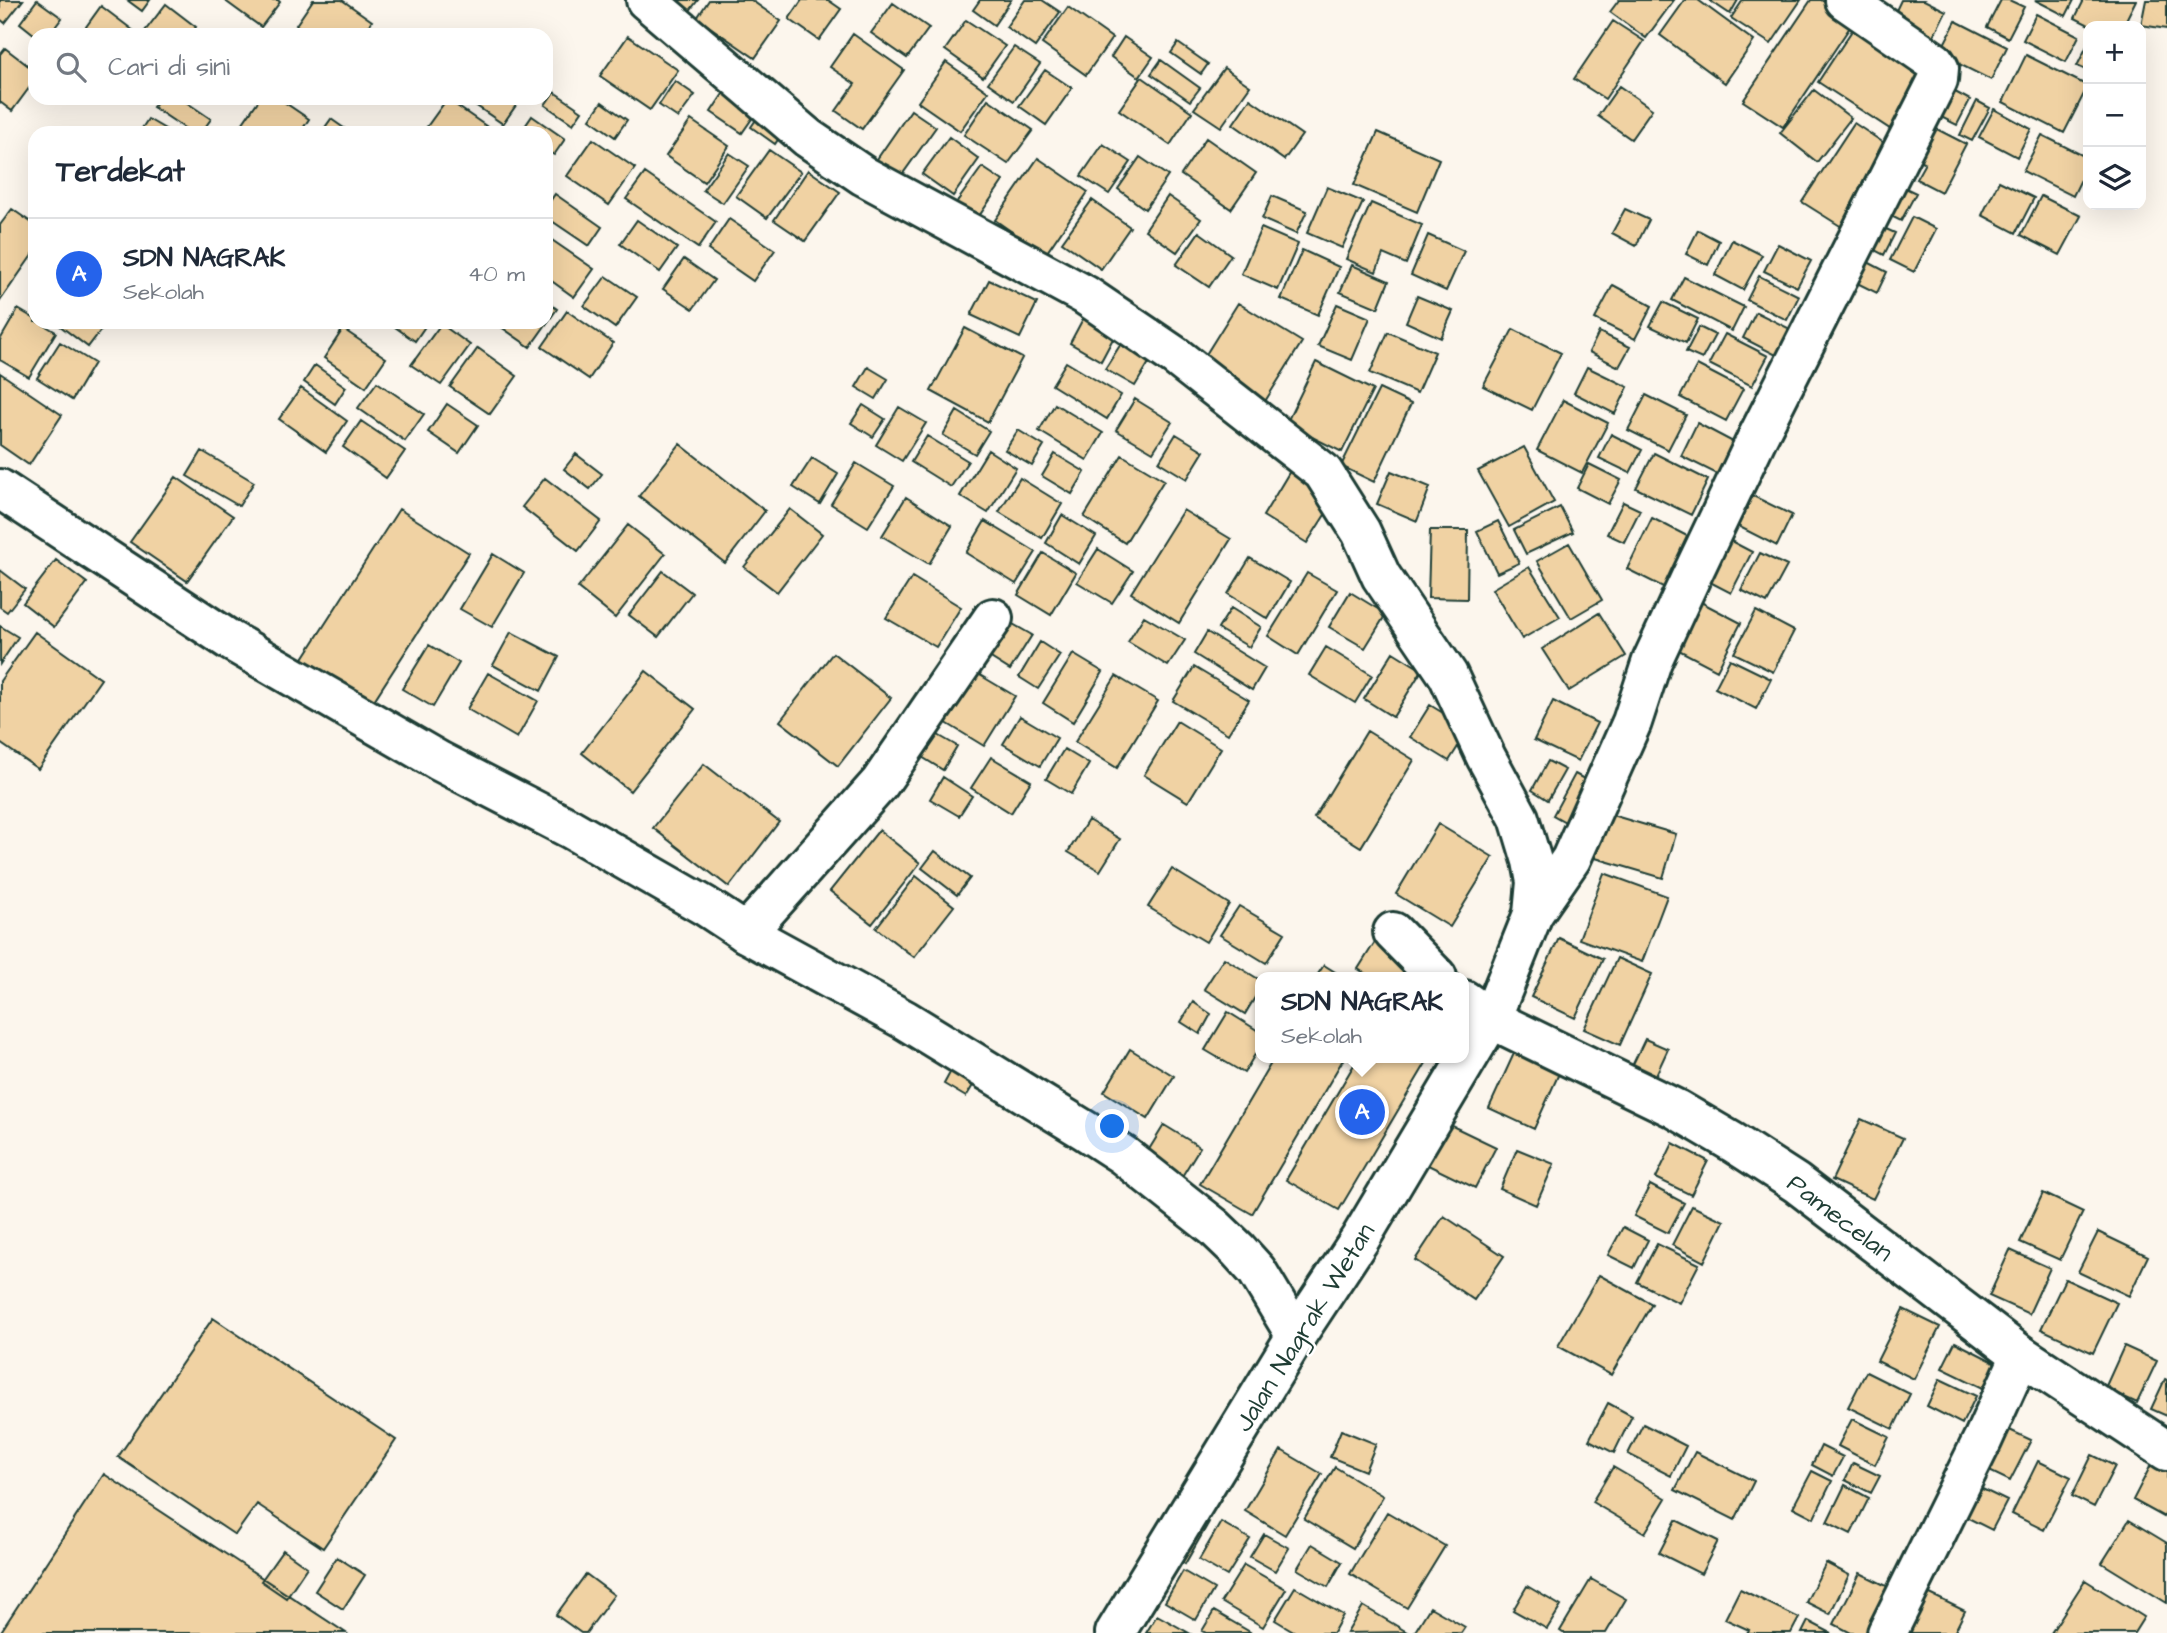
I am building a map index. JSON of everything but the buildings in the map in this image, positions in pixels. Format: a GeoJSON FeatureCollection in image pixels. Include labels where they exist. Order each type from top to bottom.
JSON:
{"type":"FeatureCollection","features":[{"type":"Feature","properties":{"kind":"street"},"geometry":{"type":"LineString","coordinates":[[646,0],[808,138],[864,176],[1084,295],[1175,356],[1323,472],[1361,532],[1381,576],[1448,675],[1486,757],[1519,818],[1536,882],[1533,914]]}},
{"type":"Feature","properties":{"kind":"street"},"geometry":{"type":"LineString","coordinates":[[1533,914],[1571,859],[1632,722],[1652,661],[1691,577],[1765,423],[1938,80],[1939,68],[1935,62],[1844,0]]}},
{"type":"Feature","properties":{"kind":"street"},"geometry":{"type":"LineString","coordinates":[[0,489],[231,641],[439,761],[570,829],[705,906],[746,933],[905,1020],[1123,1155],[1214,1227],[1238,1250],[1257,1271],[1296,1336]]}},
{"type":"Feature","properties":{"kind":"street"},"geometry":{"type":"LineString","coordinates":[[746,933],[880,783],[993,618]]}},
{"type":"Feature","properties":{"kind":"street","name":"Jalan Nagrak Wetan"},"geometry":{"type":"LineString","coordinates":[[1469,1026],[1533,914]]}},
{"type":"Feature","properties":{"kind":"street"},"geometry":{"type":"LineString","coordinates":[[1393,932],[1432,972]]}},
{"type":"Feature","properties":{"kind":"street","name":"Pamecelan"},"geometry":{"type":"LineString","coordinates":[[1477,1010],[1676,1109],[1734,1143],[1796,1183],[2021,1355],[2167,1451]]}},
{"type":"Feature","properties":{"kind":"street","name":"Jalan Nagrak Wetan"},"geometry":{"type":"LineString","coordinates":[[1115,1633],[1296,1336],[1360,1239],[1450,1063]]}},
{"type":"Feature","properties":{"kind":"street"},"geometry":{"type":"LineString","coordinates":[[1887,1633],[2021,1355]]}},
{"type":"Feature","properties":{"kind":"place","name":"SDN NAGRAK"},"geometry":{"type":"Point","coordinates":[1362,1112]}}]}
